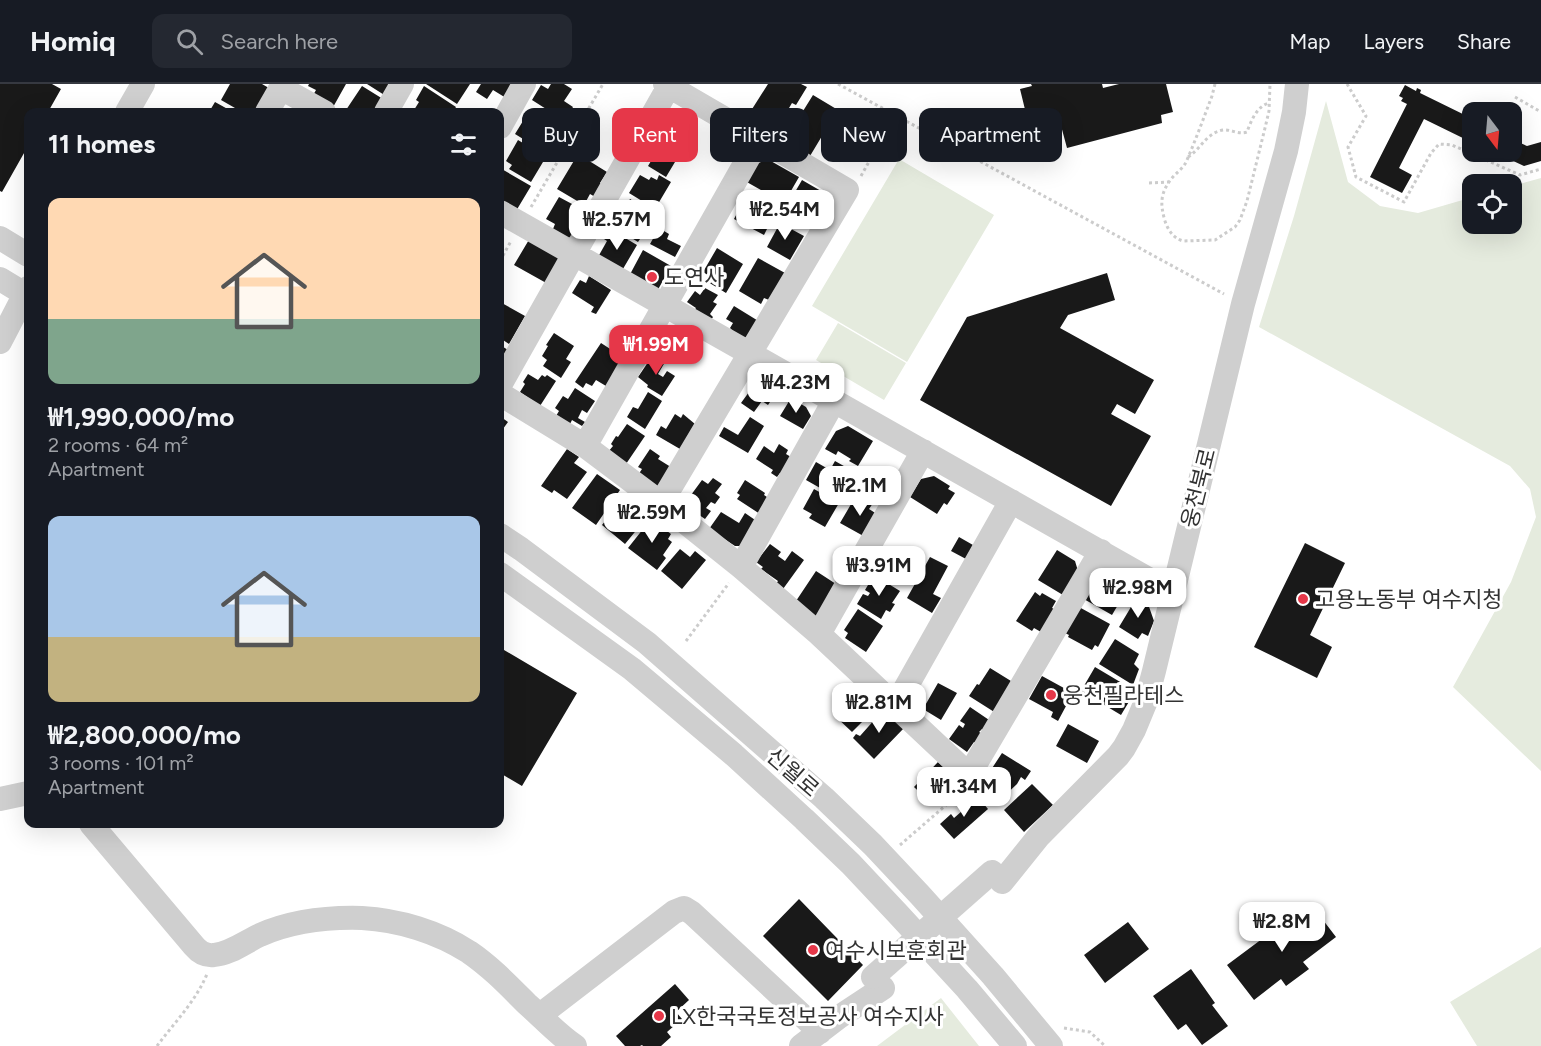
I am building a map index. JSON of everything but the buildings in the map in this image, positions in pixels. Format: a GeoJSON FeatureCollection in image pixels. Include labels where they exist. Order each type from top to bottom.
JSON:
{"type":"FeatureCollection","features":[{"type":"Feature","properties":{"kind":"street"},"geometry":{"type":"LineString","coordinates":[[129,108],[142,84]]}},
{"type":"Feature","properties":{"kind":"street"},"geometry":{"type":"LineString","coordinates":[[388,108],[402,84]]}},
{"type":"Feature","properties":{"kind":"street"},"geometry":{"type":"LineString","coordinates":[[504,119],[524,84]]}},
{"type":"Feature","properties":{"kind":"street","name":"웅천북로"},"geometry":{"type":"LineString","coordinates":[[810,1039],[839,1017],[997,877],[1118,756],[1129,739],[1151,686],[1243,304],[1286,151],[1297,84]]}},
{"type":"Feature","properties":{"kind":"street"},"geometry":{"type":"LineString","coordinates":[[504,378],[667,85],[710,110]]}},
{"type":"Feature","properties":{"kind":"street"},"geometry":{"type":"LineString","coordinates":[[269,108],[282,86],[318,108]]}},
{"type":"Feature","properties":{"kind":"street"},"geometry":{"type":"LineString","coordinates":[[585,446],[746,162]]}},
{"type":"Feature","properties":{"kind":"street"},"geometry":{"type":"LineString","coordinates":[[661,503],[847,190],[799,162]]}},
{"type":"Feature","properties":{"kind":"street"},"geometry":{"type":"LineString","coordinates":[[504,214],[1173,593]]}},
{"type":"Feature","properties":{"kind":"street"},"geometry":{"type":"LineString","coordinates":[[0,238],[24,253]]}},
{"type":"Feature","properties":{"kind":"street"},"geometry":{"type":"LineString","coordinates":[[0,279],[24,291]]}},
{"type":"Feature","properties":{"kind":"street"},"geometry":{"type":"LineString","coordinates":[[0,342],[24,298]]}},
{"type":"Feature","properties":{"kind":"street"},"geometry":{"type":"LineString","coordinates":[[504,396],[585,446],[741,567],[819,634],[969,775],[1101,551]]}},
{"type":"Feature","properties":{"kind":"street"},"geometry":{"type":"LineString","coordinates":[[741,567],[834,401]]}},
{"type":"Feature","properties":{"kind":"street"},"geometry":{"type":"LineString","coordinates":[[819,634],[923,451]]}},
{"type":"Feature","properties":{"kind":"street"},"geometry":{"type":"LineString","coordinates":[[896,705],[1011,501]]}},
{"type":"Feature","properties":{"kind":"street","name":"신월로"},"geometry":{"type":"LineString","coordinates":[[504,538],[647,643],[824,798],[920,895],[993,976],[1047,1041]]}},
{"type":"Feature","properties":{"kind":"street","name":"신월로"},"geometry":{"type":"LineString","coordinates":[[504,577],[632,669],[734,755],[795,811],[851,864],[898,914],[967,989],[1015,1046]]}},
{"type":"Feature","properties":{"kind":"street"},"geometry":{"type":"LineString","coordinates":[[0,799],[24,794]]}},
{"type":"Feature","properties":{"kind":"street"},"geometry":{"type":"LineString","coordinates":[[94,828],[194,946],[203,953],[213,955],[223,953],[273,930],[318,919],[388,921],[427,931],[469,952],[557,1033],[575,1046]]}},
{"type":"Feature","properties":{"kind":"street"},"geometry":{"type":"LineString","coordinates":[[540,1016],[674,912],[684,909],[692,913],[810,1039]]}},
{"type":"Feature","properties":{"kind":"path"},"geometry":{"type":"LineString","coordinates":[[504,254],[603,84]]}},
{"type":"Feature","properties":{"kind":"path"},"geometry":{"type":"LineString","coordinates":[[838,84],[882,108]]}},
{"type":"Feature","properties":{"kind":"path"},"geometry":{"type":"LineString","coordinates":[[1215,84],[1185,164],[1169,182],[1161,201],[1167,228],[1183,241],[1215,240],[1235,227],[1240,220],[1265,128],[1270,84]]}},
{"type":"Feature","properties":{"kind":"path"},"geometry":{"type":"LineString","coordinates":[[1347,84],[1366,116],[1348,147],[1356,177],[1404,202],[1431,153],[1439,144],[1452,145],[1520,175],[1541,169]]}},
{"type":"Feature","properties":{"kind":"path"},"geometry":{"type":"LineString","coordinates":[[1515,97],[1541,112]]}},
{"type":"Feature","properties":{"kind":"path"},"geometry":{"type":"LineString","coordinates":[[1188,157],[1214,134],[1226,130],[1244,134],[1258,110],[1269,103]]}},
{"type":"Feature","properties":{"kind":"path"},"geometry":{"type":"LineString","coordinates":[[907,122],[1243,304]]}},
{"type":"Feature","properties":{"kind":"path"},"geometry":{"type":"LineString","coordinates":[[847,190],[858,181],[869,162]]}},
{"type":"Feature","properties":{"kind":"path"},"geometry":{"type":"LineString","coordinates":[[1149,183],[1169,182]]}},
{"type":"Feature","properties":{"kind":"path"},"geometry":{"type":"LineString","coordinates":[[686,641],[741,567]]}},
{"type":"Feature","properties":{"kind":"path"},"geometry":{"type":"LineString","coordinates":[[900,845],[959,795],[969,775]]}},
{"type":"Feature","properties":{"kind":"path"},"geometry":{"type":"LineString","coordinates":[[157,1046],[203,983],[213,955]]}},
{"type":"Feature","properties":{"kind":"path"},"geometry":{"type":"LineString","coordinates":[[1047,1041],[1062,1028],[1090,1032],[1105,1046]]}},
{"type":"Feature","properties":{"kind":"shaded area"},"geometry":{"type":"Polygon","coordinates":[[[1326,101],[1348,182],[1380,206],[1418,213],[1462,200],[1462,234],[1522,234],[1522,183],[1541,178],[1541,771],[1453,687],[1511,582],[1536,517],[1530,489],[1510,466],[1259,327],[1294,216],[1326,101]]]}},
{"type":"Feature","properties":{"kind":"shaded area"},"geometry":{"type":"Polygon","coordinates":[[[897,162],[904,162],[994,215],[907,362],[812,306],[897,162]]]}},
{"type":"Feature","properties":{"kind":"shaded area"},"geometry":{"type":"Polygon","coordinates":[[[838,323],[906,363],[884,400],[816,360],[838,323]]]}},
{"type":"Feature","properties":{"kind":"shaded area"},"geometry":{"type":"Polygon","coordinates":[[[1541,947],[1541,1046],[1477,1046],[1450,1002],[1541,947]]]}},
{"type":"Feature","properties":{"kind":"shaded area"},"geometry":{"type":"Polygon","coordinates":[[[941,998],[979,1046],[877,1046],[941,998]]]}},
{"type":"Feature","properties":{"kind":"place","name":"도연사"},"geometry":{"type":"Point","coordinates":[652,277]}},
{"type":"Feature","properties":{"kind":"place","name":"고용노동부 여수지청"},"geometry":{"type":"Point","coordinates":[1303,599]}},
{"type":"Feature","properties":{"kind":"place","name":"웅천필라테스"},"geometry":{"type":"Point","coordinates":[1051,695]}},
{"type":"Feature","properties":{"kind":"place","name":"여수시보훈회관"},"geometry":{"type":"Point","coordinates":[813,950]}},
{"type":"Feature","properties":{"kind":"place","name":"LX한국국토정보공사 여수지사"},"geometry":{"type":"Point","coordinates":[659,1016]}}]}
